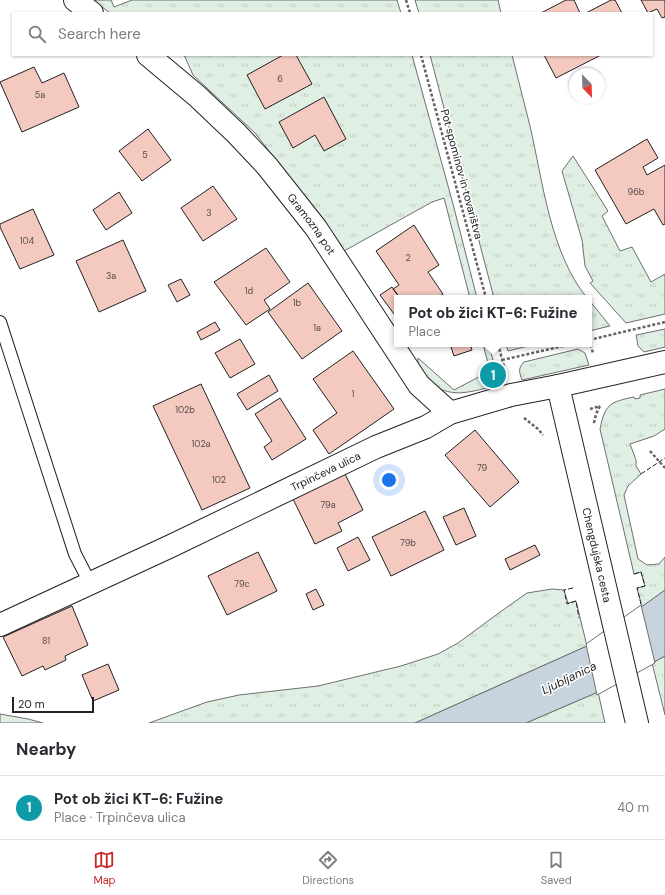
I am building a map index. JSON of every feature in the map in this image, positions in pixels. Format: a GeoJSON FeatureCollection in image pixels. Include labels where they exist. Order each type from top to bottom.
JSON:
{"type":"FeatureCollection","features":[{"type":"Feature","properties":{"kind":"street"},"geometry":{"type":"LineString","coordinates":[[75,0],[91,12]]}},
{"type":"Feature","properties":{"kind":"street","name":"Gramozna pot"},"geometry":{"type":"LineString","coordinates":[[149,56],[197,96],[236,133],[267,166],[316,228],[394,347]]}},
{"type":"Feature","properties":{"kind":"street","name":"Gramozna pot"},"geometry":{"type":"LineString","coordinates":[[394,347],[419,385],[450,413]]}},
{"type":"Feature","properties":{"kind":"street","name":"Trpinčeva ulica"},"geometry":{"type":"LineString","coordinates":[[0,625],[315,478],[376,447],[426,427],[450,413],[511,395],[665,362]]}},
{"type":"Feature","properties":{"kind":"street","name":"Chengdujska cesta"},"geometry":{"type":"LineString","coordinates":[[558,386],[637,723]]}},
{"type":"Feature","properties":{"kind":"lane"},"geometry":{"type":"LineString","coordinates":[[0,322],[75,554],[90,583]]}},
{"type":"Feature","properties":{"kind":"path"},"geometry":{"type":"LineString","coordinates":[[406,0],[410,12]]}},
{"type":"Feature","properties":{"kind":"path","name":"Pot spominov in tovarištva"},"geometry":{"type":"LineString","coordinates":[[421,56],[485,295]]}},
{"type":"Feature","properties":{"kind":"path"},"geometry":{"type":"LineString","coordinates":[[592,339],[665,322]]}},
{"type":"Feature","properties":{"kind":"path"},"geometry":{"type":"LineString","coordinates":[[499,347],[502,360],[559,347]]}},
{"type":"Feature","properties":{"kind":"path"},"geometry":{"type":"LineString","coordinates":[[531,423],[536,421]]}},
{"type":"Feature","properties":{"kind":"path"},"geometry":{"type":"LineString","coordinates":[[650,451],[665,468]]}},
{"type":"Feature","properties":{"kind":"green space"},"geometry":{"type":"Polygon","coordinates":[[[93,0],[111,0],[114,7],[132,0],[397,0],[401,12],[109,12],[93,0]]]}},
{"type":"Feature","properties":{"kind":"green space"},"geometry":{"type":"Polygon","coordinates":[[[415,0],[498,0],[501,12],[419,12],[415,0]]]}},
{"type":"Feature","properties":{"kind":"green space"},"geometry":{"type":"Polygon","coordinates":[[[184,56],[412,56],[476,295],[469,295],[444,198],[432,202],[344,251],[316,211],[255,133],[193,75],[184,56]]]}},
{"type":"Feature","properties":{"kind":"green space"},"geometry":{"type":"Polygon","coordinates":[[[430,56],[512,56],[556,238],[564,260],[574,280],[585,295],[493,295],[430,56]]]}},
{"type":"Feature","properties":{"kind":"green space"},"geometry":{"type":"Polygon","coordinates":[[[573,156],[608,211],[602,216],[620,251],[632,247],[651,282],[665,274],[665,314],[626,323],[590,283],[593,281],[585,266],[582,240],[562,171],[573,156]]]}},
{"type":"Feature","properties":{"kind":"green space"},"geometry":{"type":"Polygon","coordinates":[[[592,304],[610,326],[592,330],[592,304]]]}},
{"type":"Feature","properties":{"kind":"green space"},"geometry":{"type":"Polygon","coordinates":[[[665,329],[665,347],[644,352],[638,346],[636,335],[665,329]]]}},
{"type":"Feature","properties":{"kind":"green space"},"geometry":{"type":"Polygon","coordinates":[[[484,347],[490,347],[499,385],[470,392],[452,392],[443,390],[426,378],[419,366],[418,358],[454,390],[490,371],[484,347]]]}},
{"type":"Feature","properties":{"kind":"green space"},"geometry":{"type":"Polygon","coordinates":[[[507,347],[524,347],[508,351],[507,347]]]}},
{"type":"Feature","properties":{"kind":"green space"},"geometry":{"type":"Polygon","coordinates":[[[578,349],[585,353],[589,365],[522,380],[520,370],[524,362],[578,349]]]}},
{"type":"Feature","properties":{"kind":"green space"},"geometry":{"type":"Polygon","coordinates":[[[665,389],[665,429],[654,436],[630,444],[636,460],[636,466],[641,474],[628,486],[624,495],[638,559],[647,565],[659,564],[665,557],[665,590],[642,607],[637,588],[645,586],[641,572],[634,574],[600,429],[604,414],[614,403],[634,397],[635,399],[640,398],[640,395],[665,389]]]}},
{"type":"Feature","properties":{"kind":"green space"},"geometry":{"type":"Polygon","coordinates":[[[552,589],[564,590],[568,603],[576,601],[587,646],[415,723],[149,723],[207,702],[239,695],[318,686],[401,666],[438,654],[458,643],[527,593],[552,589]]]}},
{"type":"Feature","properties":{"kind":"green space"},"geometry":{"type":"Polygon","coordinates":[[[665,656],[665,715],[652,663],[665,656]]]}},
{"type":"Feature","properties":{"kind":"green space"},"geometry":{"type":"Polygon","coordinates":[[[598,692],[605,723],[526,723],[598,692]]]}},
{"type":"Feature","properties":{"kind":"green space"},"geometry":{"type":"Polygon","coordinates":[[[0,714],[28,719],[43,723],[0,723],[0,714]]]}},
{"type":"Feature","properties":{"kind":"water","name":"Ljubljanica"},"geometry":{"type":"Polygon","coordinates":[[[665,590],[665,656],[598,692],[526,723],[415,723],[587,646],[665,590]]]}},
{"type":"Feature","properties":{"kind":"pier"},"geometry":{"type":"Polygon","coordinates":[[[641,605],[655,663],[597,695],[586,644],[641,605]]]}},
{"type":"Feature","properties":{"kind":"building"},"geometry":{"type":"Polygon","coordinates":[[[566,0],[574,0],[580,12],[543,12],[566,0]]]}},
{"type":"Feature","properties":{"kind":"building"},"geometry":{"type":"Polygon","coordinates":[[[611,0],[615,0],[621,12],[588,12],[611,0]]]}},
{"type":"Feature","properties":{"kind":"building"},"geometry":{"type":"Polygon","coordinates":[[[641,0],[665,0],[665,17],[662,18],[657,9],[647,12],[641,0]]]}},
{"type":"Feature","properties":{"kind":"building"},"geometry":{"type":"Polygon","coordinates":[[[281,56],[297,56],[312,84],[265,109],[247,75],[281,56]]]}},
{"type":"Feature","properties":{"kind":"building"},"geometry":{"type":"Polygon","coordinates":[[[545,56],[599,56],[576,68],[569,68],[569,71],[556,78],[545,56]]]}},
{"type":"Feature","properties":{"kind":"building"},"geometry":{"type":"Polygon","coordinates":[[[34,67],[42,83],[64,73],[79,107],[22,132],[0,82],[34,67]]]}},
{"type":"Feature","properties":{"kind":"building"},"geometry":{"type":"Polygon","coordinates":[[[324,97],[346,139],[324,151],[315,135],[293,148],[279,122],[324,97]]]}},
{"type":"Feature","properties":{"kind":"building"},"geometry":{"type":"Polygon","coordinates":[[[148,129],[171,160],[142,181],[119,151],[148,129]]]}},
{"type":"Feature","properties":{"kind":"building"},"geometry":{"type":"Polygon","coordinates":[[[647,139],[658,158],[643,167],[647,175],[665,165],[665,224],[663,225],[654,209],[626,224],[595,170],[647,139]]]}},
{"type":"Feature","properties":{"kind":"building"},"geometry":{"type":"Polygon","coordinates":[[[213,186],[237,219],[203,241],[181,208],[213,186]]]}},
{"type":"Feature","properties":{"kind":"building"},"geometry":{"type":"Polygon","coordinates":[[[119,192],[132,213],[106,230],[93,210],[119,192]]]}},
{"type":"Feature","properties":{"kind":"building"},"geometry":{"type":"Polygon","coordinates":[[[33,209],[54,255],[20,269],[0,227],[0,224],[33,209]]]}},
{"type":"Feature","properties":{"kind":"building"},"geometry":{"type":"Polygon","coordinates":[[[414,225],[439,265],[428,272],[443,294],[398,295],[393,289],[399,285],[376,251],[414,225]]]}},
{"type":"Feature","properties":{"kind":"building"},"geometry":{"type":"Polygon","coordinates":[[[123,240],[146,291],[99,312],[76,261],[123,240]]]}},
{"type":"Feature","properties":{"kind":"building"},"geometry":{"type":"Polygon","coordinates":[[[266,248],[290,282],[264,300],[270,309],[246,325],[214,282],[266,248]]]}},
{"type":"Feature","properties":{"kind":"building"},"geometry":{"type":"Polygon","coordinates":[[[181,279],[190,295],[177,302],[168,285],[181,279]]]}},
{"type":"Feature","properties":{"kind":"building"},"geometry":{"type":"Polygon","coordinates":[[[308,283],[342,331],[302,359],[268,312],[308,283]]]}},
{"type":"Feature","properties":{"kind":"building"},"geometry":{"type":"Polygon","coordinates":[[[392,287],[398,295],[394,295],[394,314],[380,295],[392,287]]]}},
{"type":"Feature","properties":{"kind":"building"},"geometry":{"type":"Polygon","coordinates":[[[215,322],[220,330],[201,340],[197,332],[215,322]]]}},
{"type":"Feature","properties":{"kind":"building"},"geometry":{"type":"Polygon","coordinates":[[[240,339],[255,364],[230,378],[215,353],[240,339]]]}},
{"type":"Feature","properties":{"kind":"building"},"geometry":{"type":"Polygon","coordinates":[[[451,347],[471,347],[472,350],[454,356],[451,347]]]}},
{"type":"Feature","properties":{"kind":"building"},"geometry":{"type":"Polygon","coordinates":[[[353,351],[394,409],[329,454],[313,430],[337,413],[313,379],[353,351]]]}},
{"type":"Feature","properties":{"kind":"building"},"geometry":{"type":"Polygon","coordinates":[[[269,375],[278,391],[247,410],[237,394],[269,375]]]}},
{"type":"Feature","properties":{"kind":"building"},"geometry":{"type":"Polygon","coordinates":[[[201,384],[250,488],[202,510],[153,406],[201,384]]]}},
{"type":"Feature","properties":{"kind":"building"},"geometry":{"type":"Polygon","coordinates":[[[280,398],[306,439],[272,460],[264,447],[272,441],[255,414],[280,398]]]}},
{"type":"Feature","properties":{"kind":"building"},"geometry":{"type":"Polygon","coordinates":[[[475,430],[519,482],[490,507],[445,455],[475,430]]]}},
{"type":"Feature","properties":{"kind":"building"},"geometry":{"type":"Polygon","coordinates":[[[345,474],[363,510],[338,523],[342,531],[315,544],[293,499],[345,474]]]}},
{"type":"Feature","properties":{"kind":"building"},"geometry":{"type":"Polygon","coordinates":[[[464,508],[476,536],[456,545],[443,517],[464,508]]]}},
{"type":"Feature","properties":{"kind":"building"},"geometry":{"type":"Polygon","coordinates":[[[425,511],[444,550],[391,576],[372,537],[425,511]]]}},
{"type":"Feature","properties":{"kind":"building"},"geometry":{"type":"Polygon","coordinates":[[[358,537],[370,560],[348,571],[337,548],[358,537]]]}},
{"type":"Feature","properties":{"kind":"building"},"geometry":{"type":"Polygon","coordinates":[[[535,545],[540,555],[510,570],[505,559],[535,545]]]}},
{"type":"Feature","properties":{"kind":"building"},"geometry":{"type":"Polygon","coordinates":[[[258,552],[277,591],[227,615],[208,576],[258,552]]]}},
{"type":"Feature","properties":{"kind":"building"},"geometry":{"type":"Polygon","coordinates":[[[316,589],[324,605],[313,610],[306,594],[316,589]]]}},
{"type":"Feature","properties":{"kind":"building"},"geometry":{"type":"Polygon","coordinates":[[[72,606],[88,645],[65,656],[66,660],[45,670],[43,666],[22,676],[3,637],[72,606]]]}},
{"type":"Feature","properties":{"kind":"building"},"geometry":{"type":"Polygon","coordinates":[[[108,664],[119,690],[93,701],[82,675],[108,664]]]}},
{"type":"Feature","properties":{"kind":"fence"},"geometry":{"type":"LineString","coordinates":[[641,474],[665,458]]}},
{"type":"Feature","properties":{"kind":"fence"},"geometry":{"type":"LineString","coordinates":[[634,574],[641,572],[645,586],[637,588],[641,604]]}},
{"type":"Feature","properties":{"kind":"fence"},"geometry":{"type":"LineString","coordinates":[[573,588],[564,590],[567,604],[576,601],[579,618]]}},
{"type":"Feature","properties":{"kind":"place","name":"Pot ob žici KT-6: Fužine"},"geometry":{"type":"Point","coordinates":[493,375]}}]}
